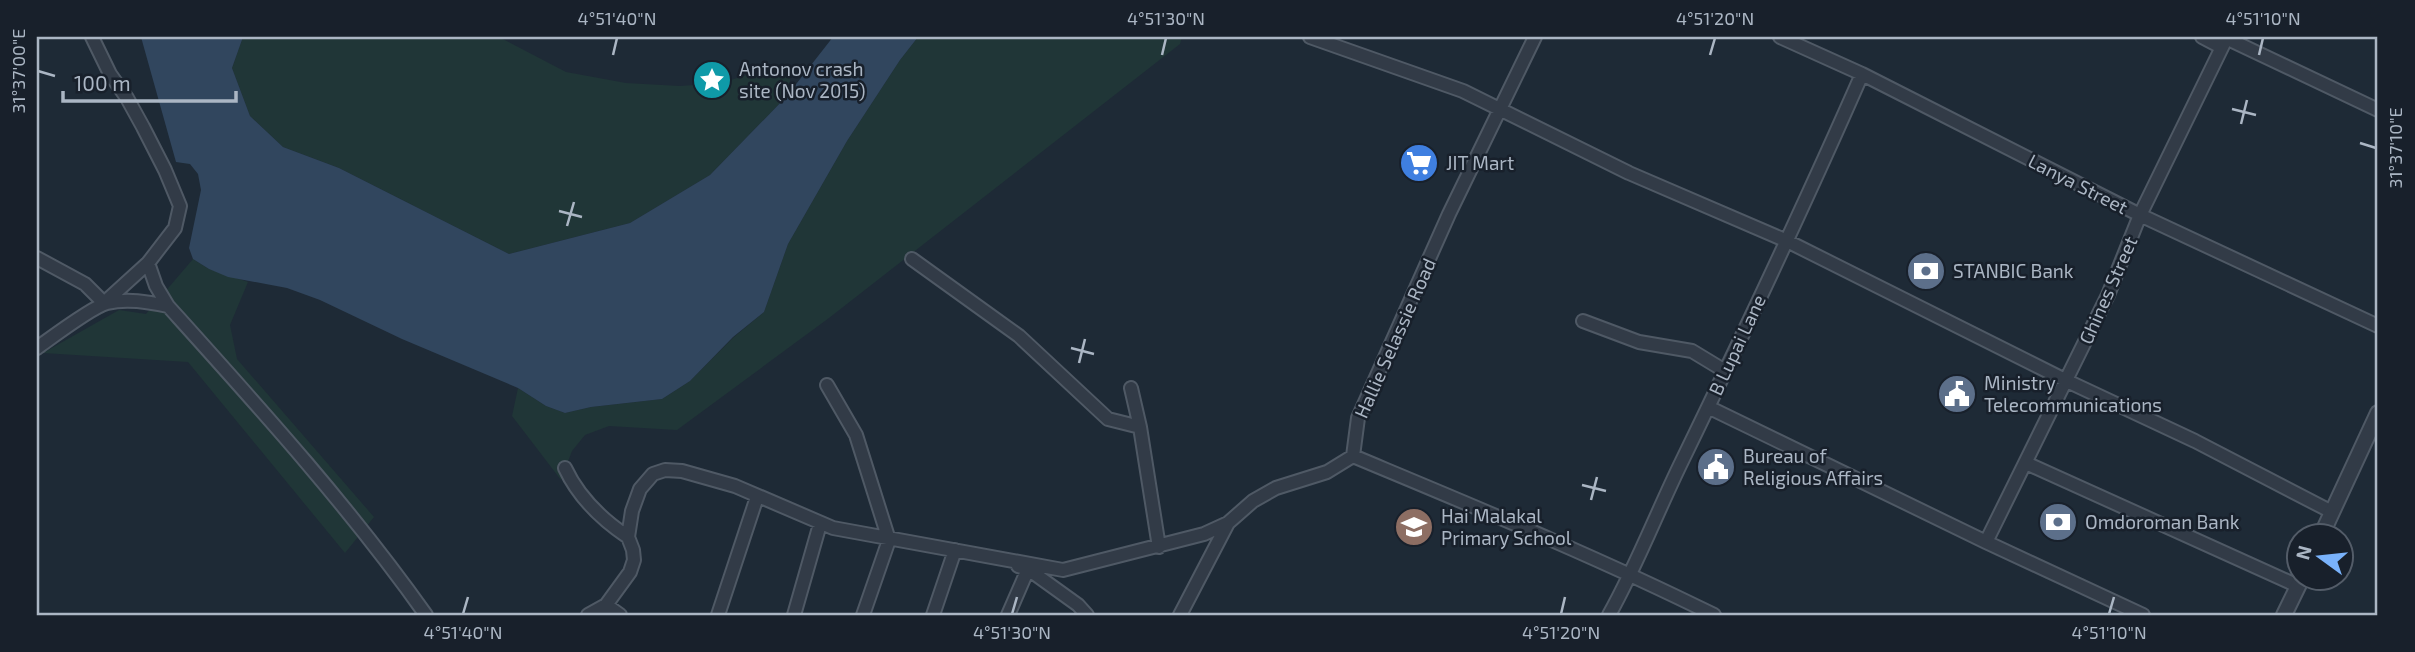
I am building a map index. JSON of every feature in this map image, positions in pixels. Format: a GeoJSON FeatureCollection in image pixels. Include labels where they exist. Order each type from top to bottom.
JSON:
{"type":"FeatureCollection","features":[{"type":"Feature","properties":{"kind":"street"},"geometry":{"type":"LineString","coordinates":[[37,348],[104,303],[148,263],[175,228],[180,213],[178,199],[143,127],[128,98],[110,74],[92,37]]}},
{"type":"Feature","properties":{"kind":"street"},"geometry":{"type":"LineString","coordinates":[[1310,37],[1463,91],[1629,173],[1787,241],[2067,381],[2195,441],[2332,512]]}},
{"type":"Feature","properties":{"kind":"street","name":"Hallie Selassie Road"},"geometry":{"type":"LineString","coordinates":[[1353,456],[1358,418],[1498,110],[1535,37]]}},
{"type":"Feature","properties":{"kind":"street","name":"Lanya Street"},"geometry":{"type":"LineString","coordinates":[[1780,37],[1862,74],[2140,215],[2378,326]]}},
{"type":"Feature","properties":{"kind":"street"},"geometry":{"type":"LineString","coordinates":[[2202,37],[2225,40],[2378,110]]}},
{"type":"Feature","properties":{"kind":"street","name":"Ghines Street"},"geometry":{"type":"LineString","coordinates":[[1986,542],[2108,295],[2140,215],[2225,40]]}},
{"type":"Feature","properties":{"kind":"street","name":"B Lupai Lane"},"geometry":{"type":"LineString","coordinates":[[1609,615],[1631,576],[1668,490],[1787,241],[1862,74]]}},
{"type":"Feature","properties":{"kind":"street"},"geometry":{"type":"LineString","coordinates":[[37,258],[85,284],[104,303]]}},
{"type":"Feature","properties":{"kind":"street"},"geometry":{"type":"LineString","coordinates":[[912,259],[1019,336],[1108,419],[1140,427]]}},
{"type":"Feature","properties":{"kind":"street"},"geometry":{"type":"LineString","coordinates":[[148,263],[156,286],[168,306],[275,424],[352,515],[426,615]]}},
{"type":"Feature","properties":{"kind":"street"},"geometry":{"type":"LineString","coordinates":[[104,303],[120,300],[143,301],[168,306]]}},
{"type":"Feature","properties":{"kind":"street"},"geometry":{"type":"LineString","coordinates":[[1583,321],[1639,342],[1692,351],[1725,371]]}},
{"type":"Feature","properties":{"kind":"street"},"geometry":{"type":"LineString","coordinates":[[827,385],[856,435],[889,540],[863,615]]}},
{"type":"Feature","properties":{"kind":"street"},"geometry":{"type":"LineString","coordinates":[[1131,388],[1159,547]]}},
{"type":"Feature","properties":{"kind":"street"},"geometry":{"type":"LineString","coordinates":[[1708,407],[2143,615]]}},
{"type":"Feature","properties":{"kind":"street"},"geometry":{"type":"LineString","coordinates":[[2328,522],[2378,413]]}},
{"type":"Feature","properties":{"kind":"street"},"geometry":{"type":"LineString","coordinates":[[588,615],[606,605],[629,572],[634,560],[628,537],[632,511],[640,489],[653,474],[665,470],[682,471],[735,486],[820,524],[889,540],[1063,570],[1204,534],[1228,523],[1253,501],[1276,488],[1326,472],[1353,456],[1513,522],[1714,615]]}},
{"type":"Feature","properties":{"kind":"street"},"geometry":{"type":"LineString","coordinates":[[2026,463],[2286,576]]}},
{"type":"Feature","properties":{"kind":"street"},"geometry":{"type":"LineString","coordinates":[[565,468],[573,486],[594,511],[628,537]]}},
{"type":"Feature","properties":{"kind":"street"},"geometry":{"type":"LineString","coordinates":[[719,615],[757,497]]}},
{"type":"Feature","properties":{"kind":"street"},"geometry":{"type":"LineString","coordinates":[[1180,615],[1228,523]]}},
{"type":"Feature","properties":{"kind":"street"},"geometry":{"type":"LineString","coordinates":[[794,615],[820,524]]}},
{"type":"Feature","properties":{"kind":"street"},"geometry":{"type":"LineString","coordinates":[[933,615],[955,550]]}},
{"type":"Feature","properties":{"kind":"street"},"geometry":{"type":"LineString","coordinates":[[988,555],[1028,569],[1078,605],[1083,614]]}},
{"type":"Feature","properties":{"kind":"street"},"geometry":{"type":"LineString","coordinates":[[1008,615],[1028,569]]}},
{"type":"Feature","properties":{"kind":"street"},"geometry":{"type":"LineString","coordinates":[[2284,615],[2295,592]]}},
{"type":"Feature","properties":{"kind":"street"},"geometry":{"type":"LineString","coordinates":[[606,605],[620,615]]}},
{"type":"Feature","properties":{"kind":"green space"},"geometry":{"type":"Polygon","coordinates":[[[243,37],[499,37],[566,72],[626,83],[680,86],[721,83],[760,71],[772,64],[784,65],[790,70],[790,81],[786,97],[710,175],[630,223],[509,254],[339,168],[283,147],[250,116],[232,68],[243,37]]]}},
{"type":"Feature","properties":{"kind":"green space"},"geometry":{"type":"Polygon","coordinates":[[[918,37],[1182,37],[1180,44],[829,318],[677,430],[609,426],[585,435],[572,451],[561,480],[512,416],[518,388],[546,406],[565,413],[591,407],[662,399],[690,381],[734,337],[764,312],[788,244],[847,141],[918,37]]]}},
{"type":"Feature","properties":{"kind":"green space"},"geometry":{"type":"Polygon","coordinates":[[[193,259],[209,269],[248,282],[230,325],[237,359],[374,517],[345,553],[188,362],[43,353],[119,310],[146,314],[193,259]]]}},
{"type":"Feature","properties":{"kind":"water"},"geometry":{"type":"Polygon","coordinates":[[[141,37],[243,37],[232,68],[250,116],[283,147],[339,168],[509,254],[630,223],[710,175],[786,97],[833,37],[918,37],[847,141],[788,244],[764,312],[733,337],[690,381],[662,399],[591,407],[565,413],[546,406],[518,388],[402,339],[320,300],[287,288],[228,277],[193,259],[189,248],[201,190],[198,174],[190,164],[176,162],[141,37]]]}},
{"type":"Feature","properties":{"kind":"place","name":"Antonov crash site (Nov 2015)"},"geometry":{"type":"Point","coordinates":[712,80]}},
{"type":"Feature","properties":{"kind":"place","name":"JIT Mart"},"geometry":{"type":"Point","coordinates":[1419,163]}},
{"type":"Feature","properties":{"kind":"place","name":"STANBIC Bank"},"geometry":{"type":"Point","coordinates":[1926,271]}},
{"type":"Feature","properties":{"kind":"place","name":"Ministry Telecommunications"},"geometry":{"type":"Point","coordinates":[1957,394]}},
{"type":"Feature","properties":{"kind":"place","name":"Bureau of Religious Affairs"},"geometry":{"type":"Point","coordinates":[1716,467]}},
{"type":"Feature","properties":{"kind":"place","name":"Omdoroman Bank"},"geometry":{"type":"Point","coordinates":[2058,522]}},
{"type":"Feature","properties":{"kind":"place","name":"Hai Malakal Primary School"},"geometry":{"type":"Point","coordinates":[1414,527]}}]}
